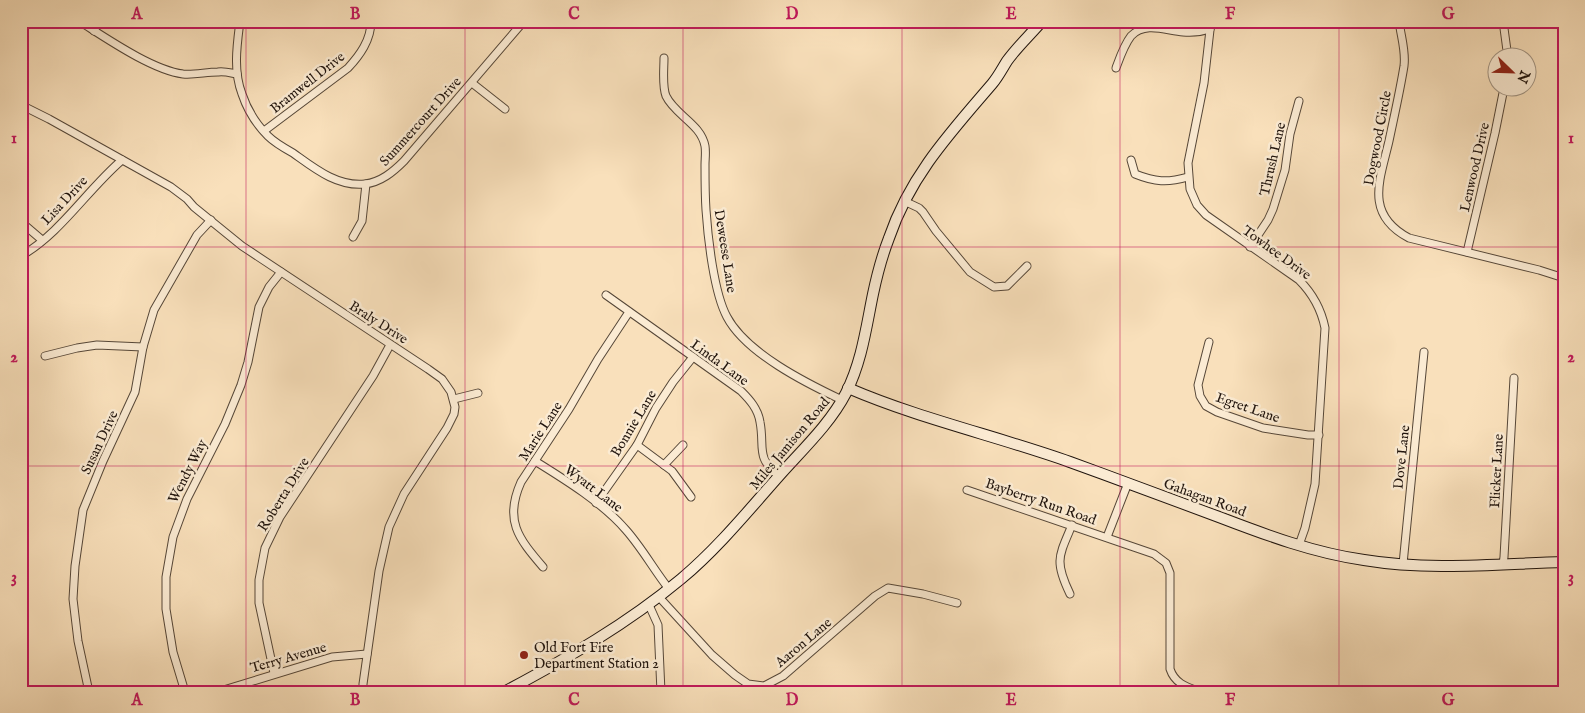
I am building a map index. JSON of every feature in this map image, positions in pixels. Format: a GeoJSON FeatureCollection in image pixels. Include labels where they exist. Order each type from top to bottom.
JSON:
{"type":"FeatureCollection","features":[{"type":"Feature","properties":{"kind":"main road","name":"Miles Jamison Road"},"geometry":{"type":"LineString","coordinates":[[504,692],[608,633],[669,589],[709,553],[832,416],[848,388],[862,353],[882,258],[895,220],[904,201],[935,151],[1042,21]]}},
{"type":"Feature","properties":{"kind":"main road","name":"Gahagan Road"},"geometry":{"type":"LineString","coordinates":[[848,388],[879,402],[1024,446],[1299,545],[1362,560],[1403,564],[1444,566],[1564,562]]}},
{"type":"Feature","properties":{"kind":"street"},"geometry":{"type":"LineString","coordinates":[[79,21],[139,57],[164,69],[181,74],[198,75],[220,71],[237,74]]}},
{"type":"Feature","properties":{"kind":"street"},"geometry":{"type":"LineString","coordinates":[[94,31],[100,21]]}},
{"type":"Feature","properties":{"kind":"street"},"geometry":{"type":"LineString","coordinates":[[240,21],[236,60],[237,74],[245,102],[254,120],[274,141],[329,177],[346,182],[366,184],[362,221],[353,237]]}},
{"type":"Feature","properties":{"kind":"street","name":"Bramwell Drive"},"geometry":{"type":"LineString","coordinates":[[264,131],[348,68],[364,47],[370,34],[371,21]]}},
{"type":"Feature","properties":{"kind":"street","name":"Summercourt Drive"},"geometry":{"type":"LineString","coordinates":[[366,184],[382,179],[398,167],[524,21]]}},
{"type":"Feature","properties":{"kind":"street","name":"Dogwood Circle"},"geometry":{"type":"LineString","coordinates":[[1399,21],[1405,56],[1404,66],[1379,182],[1379,201],[1387,220],[1409,238],[1564,278]]}},
{"type":"Feature","properties":{"kind":"street"},"geometry":{"type":"LineString","coordinates":[[1503,21],[1507,48]]}},
{"type":"Feature","properties":{"kind":"street"},"geometry":{"type":"LineString","coordinates":[[1116,68],[1132,35],[1145,28],[1193,32],[1211,25]]}},
{"type":"Feature","properties":{"kind":"street","name":"Towhee Drive"},"geometry":{"type":"LineString","coordinates":[[1211,25],[1204,84],[1189,154],[1188,177],[1193,197],[1206,215],[1299,280],[1313,296],[1322,316],[1325,344],[1315,484],[1299,545]]}},
{"type":"Feature","properties":{"kind":"street","name":"Deweese Lane"},"geometry":{"type":"LineString","coordinates":[[664,58],[666,95],[683,117],[699,133],[705,146],[705,195],[708,238],[720,299],[727,318],[739,335],[765,357],[816,388],[842,400]]}},
{"type":"Feature","properties":{"kind":"street"},"geometry":{"type":"LineString","coordinates":[[472,83],[504,109]]}},
{"type":"Feature","properties":{"kind":"street","name":"Lenwood Drive"},"geometry":{"type":"LineString","coordinates":[[1467,252],[1496,133],[1502,98]]}},
{"type":"Feature","properties":{"kind":"street","name":"Thrush Lane"},"geometry":{"type":"LineString","coordinates":[[1250,247],[1273,209],[1284,170],[1290,134],[1299,101]]}},
{"type":"Feature","properties":{"kind":"street","name":"Braly Drive"},"geometry":{"type":"LineString","coordinates":[[21,105],[171,188],[187,199],[242,246],[442,379],[454,399]]}},
{"type":"Feature","properties":{"kind":"street","name":"Lisa Drive"},"geometry":{"type":"LineString","coordinates":[[21,256],[42,240],[122,160]]}},
{"type":"Feature","properties":{"kind":"street"},"geometry":{"type":"LineString","coordinates":[[1130,160],[1135,174],[1157,182],[1188,177]]}},
{"type":"Feature","properties":{"kind":"street"},"geometry":{"type":"LineString","coordinates":[[904,201],[919,208],[970,272],[988,285],[994,287],[1007,286],[1027,266]]}},
{"type":"Feature","properties":{"kind":"street","name":"Susan Drive"},"geometry":{"type":"LineString","coordinates":[[89,692],[78,641],[73,599],[74,566],[86,502],[135,392],[150,319],[162,294],[197,235],[211,220]]}},
{"type":"Feature","properties":{"kind":"street"},"geometry":{"type":"LineString","coordinates":[[21,222],[42,240]]}},
{"type":"Feature","properties":{"kind":"street","name":"Wendy Way"},"geometry":{"type":"LineString","coordinates":[[185,692],[173,652],[166,609],[166,577],[173,537],[183,506],[241,386],[259,307],[269,287],[281,272]]}},
{"type":"Feature","properties":{"kind":"street","name":"Linda Lane"},"geometry":{"type":"LineString","coordinates":[[606,295],[735,386],[752,403],[760,423],[764,459],[779,476]]}},
{"type":"Feature","properties":{"kind":"street","name":"Marie Lane"},"geometry":{"type":"LineString","coordinates":[[542,567],[521,540],[516,528],[513,515],[515,494],[629,312]]}},
{"type":"Feature","properties":{"kind":"street","name":"Egret Lane"},"geometry":{"type":"LineString","coordinates":[[1209,342],[1198,385],[1200,396],[1206,406],[1217,412],[1263,428],[1319,436]]}},
{"type":"Feature","properties":{"kind":"street"},"geometry":{"type":"LineString","coordinates":[[45,356],[98,345],[143,347]]}},
{"type":"Feature","properties":{"kind":"street","name":"Roberta Drive"},"geometry":{"type":"LineString","coordinates":[[274,674],[259,603],[258,580],[265,548],[280,517],[373,376],[390,345]]}},
{"type":"Feature","properties":{"kind":"street","name":"Dove Lane"},"geometry":{"type":"LineString","coordinates":[[1403,564],[1424,352]]}},
{"type":"Feature","properties":{"kind":"street","name":"Bonnie Lane"},"geometry":{"type":"LineString","coordinates":[[596,503],[637,445],[656,408],[673,382],[693,357]]}},
{"type":"Feature","properties":{"kind":"street","name":"Flicker Lane"},"geometry":{"type":"LineString","coordinates":[[1502,564],[1504,557],[1514,378]]}},
{"type":"Feature","properties":{"kind":"street"},"geometry":{"type":"LineString","coordinates":[[363,692],[379,571],[389,526],[404,494],[451,422],[455,407],[454,399],[478,393]]}},
{"type":"Feature","properties":{"kind":"street"},"geometry":{"type":"LineString","coordinates":[[637,445],[675,474],[691,497]]}},
{"type":"Feature","properties":{"kind":"street"},"geometry":{"type":"LineString","coordinates":[[664,465],[683,445]]}},
{"type":"Feature","properties":{"kind":"street","name":"Wyatt Lane"},"geometry":{"type":"LineString","coordinates":[[535,461],[614,516],[628,531],[669,589]]}},
{"type":"Feature","properties":{"kind":"street","name":"Bayberry Run Road"},"geometry":{"type":"LineString","coordinates":[[1107,537],[1128,483]]}},
{"type":"Feature","properties":{"kind":"street","name":"Bayberry Run Road"},"geometry":{"type":"LineString","coordinates":[[967,490],[1154,554],[1166,563],[1169,568],[1170,578],[1170,669],[1172,675],[1180,684],[1201,692]]}},
{"type":"Feature","properties":{"kind":"street"},"geometry":{"type":"LineString","coordinates":[[1070,594],[1059,560],[1072,525]]}},
{"type":"Feature","properties":{"kind":"street","name":"Aaron Lane"},"geometry":{"type":"LineString","coordinates":[[659,597],[712,655],[735,675],[748,684],[764,686],[783,676],[875,596],[888,588],[923,594],[956,603]]}},
{"type":"Feature","properties":{"kind":"street"},"geometry":{"type":"LineString","coordinates":[[649,605],[658,625],[662,692]]}},
{"type":"Feature","properties":{"kind":"street","name":"Terry Avenue"},"geometry":{"type":"LineString","coordinates":[[217,692],[332,657],[367,654]]}},
{"type":"Feature","properties":{"kind":"place","name":"Old Fort Fire Department Station 2"},"geometry":{"type":"Point","coordinates":[524,655]}}]}
